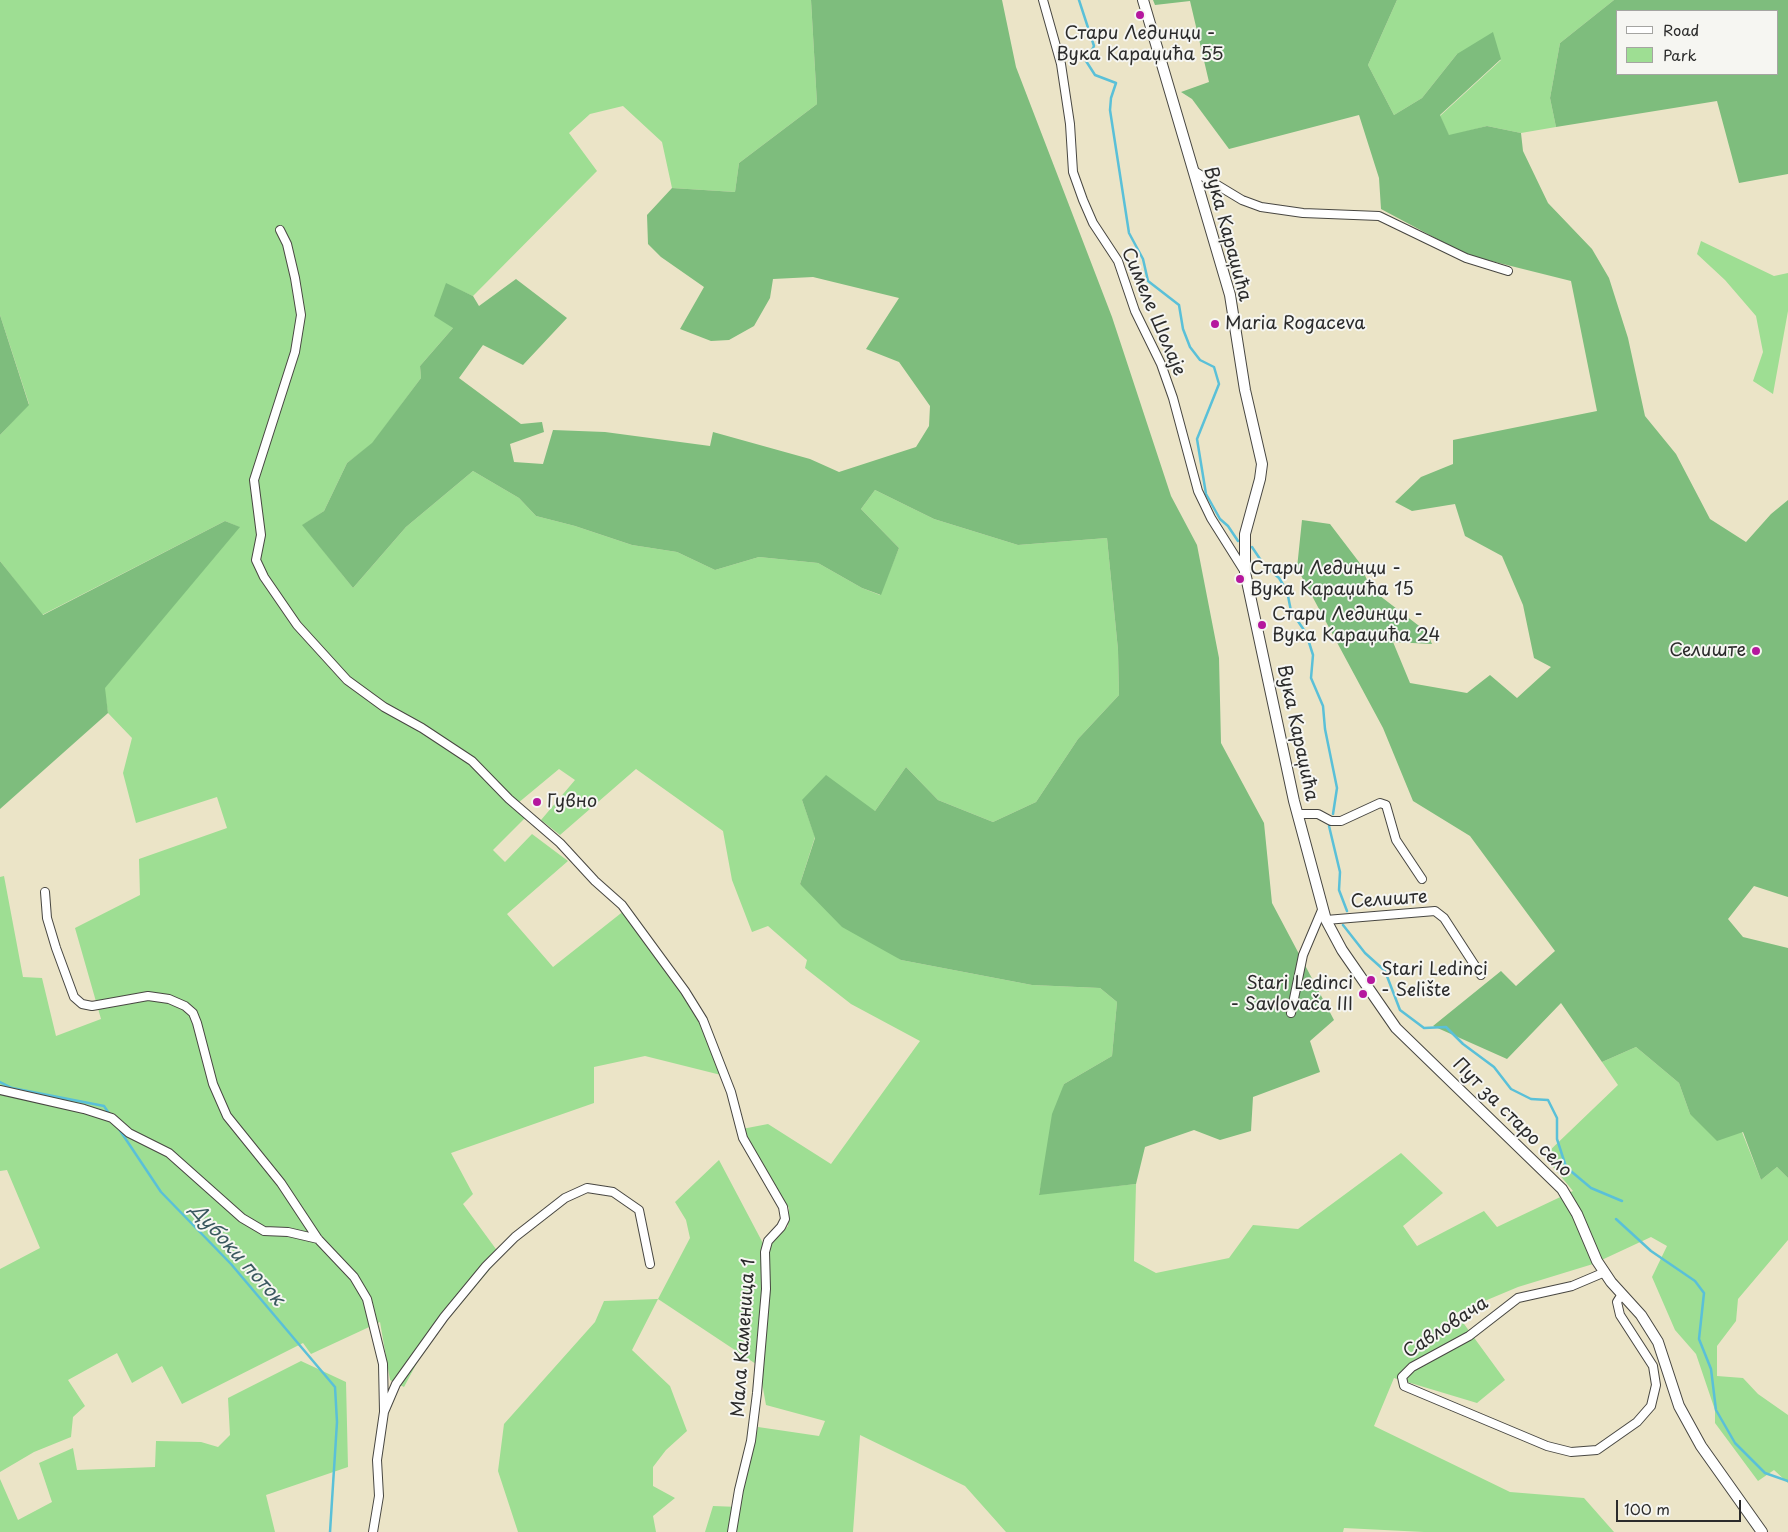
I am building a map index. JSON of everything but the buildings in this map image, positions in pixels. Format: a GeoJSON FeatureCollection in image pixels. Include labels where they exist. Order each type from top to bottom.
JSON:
{"type":"FeatureCollection","features":[{"type":"Feature","properties":{"kind":"street","name":"Симеле Шолаје"},"geometry":{"type":"LineString","coordinates":[[1043,0],[1061,64],[1070,124],[1073,172],[1093,223],[1118,261],[1135,311],[1161,364],[1173,398],[1198,491],[1211,518],[1245,572]]}},
{"type":"Feature","properties":{"kind":"street","name":"Вука Караџића"},"geometry":{"type":"LineString","coordinates":[[1142,0],[1230,295],[1244,380],[1262,464],[1260,479],[1245,534],[1245,572],[1298,814],[1324,915]]}},
{"type":"Feature","properties":{"kind":"street"},"geometry":{"type":"LineString","coordinates":[[1194,171],[1242,200],[1261,207],[1303,213],[1379,216],[1466,258],[1508,271]]}},
{"type":"Feature","properties":{"kind":"street","name":"Мала Каменица 1"},"geometry":{"type":"LineString","coordinates":[[280,230],[296,278],[301,315],[295,352],[254,480],[261,535],[256,560],[264,577],[297,625],[348,680],[384,707],[422,728],[472,761],[509,799],[560,843],[595,881],[622,905],[685,991],[703,1020],[731,1092],[743,1138],[783,1207],[785,1219],[781,1227],[768,1241],[765,1252],[766,1274],[757,1393],[751,1441],[732,1532]]}},
{"type":"Feature","properties":{"kind":"street"},"geometry":{"type":"LineString","coordinates":[[1298,814],[1318,814],[1331,821],[1341,821],[1380,803],[1386,805],[1396,840],[1422,879]]}},
{"type":"Feature","properties":{"kind":"street"},"geometry":{"type":"LineString","coordinates":[[45,892],[48,918],[56,948],[74,997],[82,1004],[92,1006],[148,996],[162,998],[185,1006],[193,1013],[213,1084],[227,1116],[281,1183],[318,1239],[354,1277],[367,1298],[383,1364],[384,1412],[377,1460],[379,1496],[372,1532]]}},
{"type":"Feature","properties":{"kind":"street","name":"Селиште"},"geometry":{"type":"LineString","coordinates":[[1324,915],[1435,911],[1444,918],[1481,975]]}},
{"type":"Feature","properties":{"kind":"street"},"geometry":{"type":"LineString","coordinates":[[1291,1014],[1303,955],[1324,915]]}},
{"type":"Feature","properties":{"kind":"street","name":"Пут за старо село"},"geometry":{"type":"LineString","coordinates":[[1324,915],[1347,957],[1396,1028],[1562,1189],[1577,1214],[1597,1261],[1641,1315],[1658,1342],[1679,1406],[1701,1446],[1762,1532]]}},
{"type":"Feature","properties":{"kind":"street"},"geometry":{"type":"LineString","coordinates":[[0,1090],[84,1109],[112,1118],[129,1133],[169,1153],[242,1218],[264,1231],[288,1232],[318,1239]]}},
{"type":"Feature","properties":{"kind":"street"},"geometry":{"type":"LineString","coordinates":[[384,1412],[396,1384],[444,1317],[486,1266],[515,1237],[566,1198],[587,1188],[613,1192],[639,1210],[650,1264]]}},
{"type":"Feature","properties":{"kind":"street","name":"Савловача"},"geometry":{"type":"LineString","coordinates":[[1605,1272],[1572,1286],[1518,1298],[1469,1336],[1412,1367],[1402,1377],[1404,1386],[1548,1446],[1571,1452],[1596,1450],[1637,1422],[1651,1406],[1656,1386],[1653,1366],[1620,1315],[1617,1302],[1622,1294]]}},
{"type":"Feature","properties":{"kind":"green space"},"geometry":{"type":"Polygon","coordinates":[[[0,0],[811,0],[817,104],[739,163],[735,192],[672,188],[662,142],[623,106],[590,114],[569,133],[597,171],[473,296],[446,284],[453,328],[420,366],[421,378],[372,444],[347,463],[324,511],[303,525],[353,588],[406,527],[473,471],[519,498],[536,516],[575,526],[632,545],[677,552],[715,570],[759,557],[818,563],[862,588],[880,595],[899,548],[861,509],[875,490],[934,519],[1018,545],[1107,538],[1118,650],[1119,695],[1078,739],[1036,802],[993,822],[938,800],[906,767],[875,811],[802,800],[815,837],[800,884],[901,960],[1032,985],[1100,988],[1117,1002],[1112,1056],[1064,1084],[1039,1194],[1136,1184],[1134,1261],[1156,1273],[1229,1258],[1253,1225],[1298,1229],[1401,1153],[1443,1193],[1403,1226],[1417,1246],[1484,1211],[1497,1227],[1573,1191],[1544,1156],[1618,1085],[1602,1062],[1636,1047],[1679,1083],[1690,1114],[1742,1132],[1761,1180],[1777,1167],[1788,1178],[1788,1240],[1738,1299],[1736,1321],[1717,1346],[1717,1376],[1743,1378],[1758,1394],[1788,1415],[1788,1483],[1774,1470],[1758,1481],[1715,1423],[1715,1410],[1696,1354],[1675,1330],[1652,1277],[1667,1246],[1651,1237],[1593,1264],[1518,1287],[1456,1313],[1505,1380],[1477,1403],[1394,1378],[1374,1426],[1510,1492],[1584,1498],[1614,1532],[1424,1532],[1344,1528],[1343,1532],[1006,1532],[965,1486],[860,1435],[853,1532],[705,1532],[713,1506],[739,1507],[758,1427],[819,1436],[825,1421],[766,1405],[759,1366],[658,1299],[690,1238],[686,1220],[675,1202],[719,1160],[766,1249],[788,1226],[789,1208],[752,1153],[742,1129],[768,1124],[831,1164],[920,1041],[851,1004],[805,968],[807,960],[768,926],[752,932],[732,880],[723,831],[636,769],[560,835],[541,820],[575,780],[559,769],[512,808],[525,818],[493,850],[505,862],[532,834],[568,861],[507,914],[553,967],[625,910],[707,1018],[729,1077],[645,1056],[594,1067],[594,1103],[451,1153],[473,1194],[463,1204],[501,1256],[427,1344],[404,1387],[390,1380],[380,1322],[311,1354],[303,1343],[182,1404],[162,1366],[132,1383],[117,1353],[68,1380],[85,1406],[73,1417],[71,1437],[34,1452],[0,1472],[0,1269],[40,1248],[7,1170],[0,1171],[0,877],[4,876],[23,977],[42,978],[56,1036],[101,1019],[75,928],[140,895],[139,859],[227,828],[217,797],[136,823],[123,773],[132,738],[108,713],[104,688],[239,527],[225,521],[42,615],[0,561],[0,435],[29,404],[0,315],[0,0]]]}},
{"type":"Feature","properties":{"kind":"green space"},"geometry":{"type":"Polygon","coordinates":[[[811,0],[1002,0],[1016,67],[1112,317],[1171,496],[1197,545],[1219,658],[1221,743],[1264,823],[1272,903],[1334,1020],[1310,1041],[1320,1072],[1253,1097],[1251,1131],[1220,1140],[1194,1130],[1145,1147],[1136,1184],[1039,1195],[1052,1114],[1064,1084],[1112,1056],[1117,1002],[1100,988],[1032,985],[901,960],[842,927],[800,884],[815,838],[802,800],[826,775],[875,811],[906,767],[938,800],[993,822],[1036,802],[1078,739],[1119,695],[1118,650],[1107,538],[1018,545],[934,519],[875,490],[861,509],[899,548],[881,595],[862,588],[818,563],[759,557],[715,570],[677,552],[632,545],[575,526],[536,516],[519,498],[473,471],[406,527],[353,588],[302,525],[324,511],[347,463],[372,443],[421,378],[420,366],[453,328],[434,316],[446,283],[473,296],[479,306],[516,279],[567,318],[523,365],[483,345],[459,378],[521,424],[542,422],[544,432],[510,444],[514,462],[543,464],[553,430],[605,432],[710,446],[713,432],[810,459],[839,472],[916,447],[929,426],[930,406],[899,362],[866,349],[899,298],[813,277],[773,279],[770,298],[754,326],[729,340],[711,341],[680,329],[704,287],[661,257],[648,244],[647,215],[672,188],[735,192],[739,163],[817,104],[811,0]]]}},
{"type":"Feature","properties":{"kind":"green space"},"geometry":{"type":"Polygon","coordinates":[[[1153,0],[1397,0],[1368,65],[1394,115],[1422,98],[1457,54],[1493,32],[1501,59],[1440,115],[1449,135],[1487,126],[1521,133],[1523,151],[1548,203],[1592,249],[1609,278],[1628,338],[1645,416],[1676,454],[1710,519],[1746,542],[1771,514],[1788,500],[1788,897],[1754,886],[1728,919],[1743,937],[1788,948],[1788,1178],[1777,1167],[1761,1180],[1743,1132],[1717,1141],[1690,1114],[1679,1083],[1636,1047],[1602,1062],[1561,1003],[1507,1059],[1433,1026],[1501,971],[1516,986],[1555,951],[1470,836],[1413,801],[1383,728],[1297,568],[1302,520],[1330,524],[1359,562],[1371,589],[1427,632],[1432,644],[1393,642],[1410,683],[1467,693],[1490,675],[1517,698],[1551,667],[1534,658],[1523,605],[1502,556],[1465,536],[1455,504],[1412,511],[1395,502],[1421,477],[1453,464],[1453,440],[1597,411],[1571,281],[1467,255],[1381,209],[1379,178],[1359,115],[1229,149],[1192,99],[1181,92],[1209,82],[1190,1],[1155,5],[1153,0]]]}},
{"type":"Feature","properties":{"kind":"green space"},"geometry":{"type":"Polygon","coordinates":[[[1397,0],[1614,0],[1560,43],[1550,98],[1556,127],[1521,133],[1487,126],[1449,136],[1440,116],[1501,60],[1457,54],[1422,98],[1394,115],[1368,65],[1397,0]]]}},
{"type":"Feature","properties":{"kind":"green space"},"geometry":{"type":"Polygon","coordinates":[[[1614,0],[1788,0],[1788,174],[1739,183],[1717,101],[1556,127],[1550,98],[1560,43],[1614,0]]]}},
{"type":"Feature","properties":{"kind":"green space"},"geometry":{"type":"Polygon","coordinates":[[[1701,241],[1774,276],[1788,273],[1788,311],[1773,394],[1753,381],[1763,352],[1756,316],[1725,280],[1697,254],[1701,241]]]}},
{"type":"Feature","properties":{"kind":"green space"},"geometry":{"type":"Polygon","coordinates":[[[0,315],[29,405],[0,435],[0,315]]]}},
{"type":"Feature","properties":{"kind":"green space"},"geometry":{"type":"Polygon","coordinates":[[[225,521],[240,527],[105,688],[108,713],[0,809],[0,561],[43,615],[225,521]]]}},
{"type":"Feature","properties":{"kind":"green space"},"geometry":{"type":"Polygon","coordinates":[[[658,1299],[632,1350],[670,1386],[687,1431],[666,1450],[653,1467],[653,1486],[675,1498],[653,1516],[656,1532],[518,1532],[498,1471],[504,1424],[595,1322],[604,1301],[658,1299]]]}},
{"type":"Feature","properties":{"kind":"green space"},"geometry":{"type":"Polygon","coordinates":[[[301,1361],[346,1382],[348,1467],[266,1495],[275,1532],[0,1532],[0,1479],[18,1520],[52,1502],[39,1463],[73,1448],[77,1470],[155,1467],[156,1441],[201,1442],[218,1447],[230,1435],[228,1398],[301,1361]]]}},
{"type":"Feature","properties":{"kind":"waterway"},"geometry":{"type":"LineString","coordinates":[[1079,0],[1094,46],[1086,61],[1095,75],[1116,83],[1111,98],[1110,110],[1129,233],[1143,259],[1148,281],[1179,305],[1183,329],[1190,347],[1200,360],[1214,367],[1219,384],[1197,439],[1206,494],[1220,519],[1228,526],[1238,541]]}},
{"type":"Feature","properties":{"kind":"waterway"},"geometry":{"type":"LineString","coordinates":[[1252,547],[1264,565],[1279,578],[1287,591],[1291,611],[1306,633],[1313,655],[1311,678],[1323,706],[1325,729],[1337,788],[1333,814]]}},
{"type":"Feature","properties":{"kind":"waterway"},"geometry":{"type":"LineString","coordinates":[[1329,826],[1340,872],[1339,890],[1347,911]]}},
{"type":"Feature","properties":{"kind":"waterway"},"geometry":{"type":"LineString","coordinates":[[1343,925],[1365,953],[1385,971],[1400,1010],[1424,1028],[1446,1027],[1463,1044],[1494,1067],[1511,1089],[1531,1099],[1548,1100],[1557,1118],[1557,1139],[1566,1167],[1591,1188],[1622,1201]]}},
{"type":"Feature","properties":{"kind":"waterway","name":"Дубоки поток"},"geometry":{"type":"LineString","coordinates":[[0,1082],[12,1088],[104,1106],[110,1115]]}},
{"type":"Feature","properties":{"kind":"waterway","name":"Дубоки поток"},"geometry":{"type":"LineString","coordinates":[[117,1126],[161,1192],[231,1264],[335,1387],[337,1422],[330,1532]]}},
{"type":"Feature","properties":{"kind":"waterway"},"geometry":{"type":"LineString","coordinates":[[1616,1219],[1651,1251],[1695,1281],[1704,1293],[1699,1339],[1711,1369],[1716,1410],[1735,1443],[1765,1473],[1788,1481]]}},
{"type":"Feature","properties":{"kind":"place","name":"Стари Лединци - Вука Караџића 55"},"geometry":{"type":"Point","coordinates":[1140,15]}},
{"type":"Feature","properties":{"kind":"place","name":"Maria Rogaceva"},"geometry":{"type":"Point","coordinates":[1215,324]}},
{"type":"Feature","properties":{"kind":"place","name":"Стари Лединци - Вука Караџића 15"},"geometry":{"type":"Point","coordinates":[1240,579]}},
{"type":"Feature","properties":{"kind":"place","name":"Стари Лединци - Вука Караџића 24"},"geometry":{"type":"Point","coordinates":[1262,625]}},
{"type":"Feature","properties":{"kind":"place","name":"Селиште"},"geometry":{"type":"Point","coordinates":[1756,651]}},
{"type":"Feature","properties":{"kind":"place","name":"Гувно"},"geometry":{"type":"Point","coordinates":[537,802]}},
{"type":"Feature","properties":{"kind":"place","name":"Stari Ledinci - Selište"},"geometry":{"type":"Point","coordinates":[1371,980]}},
{"type":"Feature","properties":{"kind":"place","name":"Stari Ledinci - Savlovača III"},"geometry":{"type":"Point","coordinates":[1363,994]}}]}
